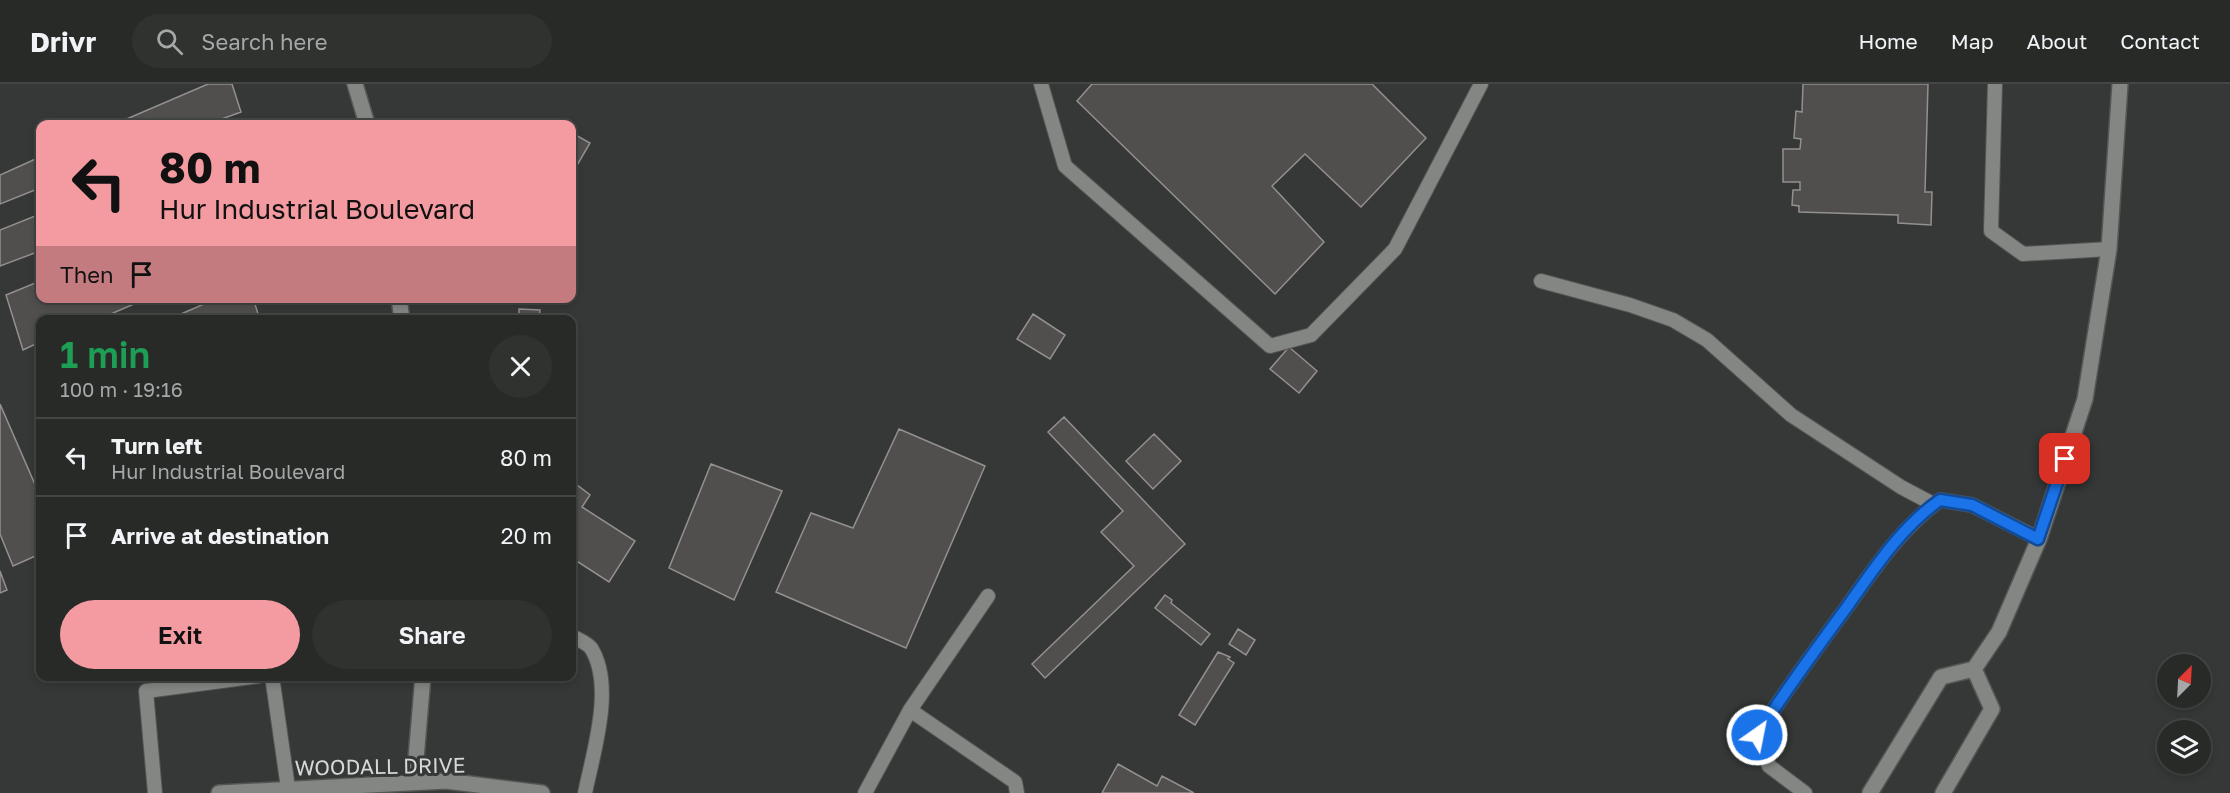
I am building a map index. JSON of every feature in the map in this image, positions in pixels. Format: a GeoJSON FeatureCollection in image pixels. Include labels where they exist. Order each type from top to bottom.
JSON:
{"type":"FeatureCollection","features":[{"type":"Feature","properties":{"kind":"street"},"geometry":{"type":"LineString","coordinates":[[356,84],[366,120]]}},
{"type":"Feature","properties":{"kind":"street"},"geometry":{"type":"LineString","coordinates":[[1870,793],[1941,677],[1974,669],[1999,633],[2038,539],[2085,399],[2109,249],[2120,84]]}},
{"type":"Feature","properties":{"kind":"street"},"geometry":{"type":"LineString","coordinates":[[1943,793],[1992,709],[1974,669]]}},
{"type":"Feature","properties":{"kind":"street"},"geometry":{"type":"LineString","coordinates":[[414,782],[423,681]]}},
{"type":"Feature","properties":{"kind":"street","name":"WOODALL DRIVE"},"geometry":{"type":"LineString","coordinates":[[219,793],[414,782],[441,787],[542,793]]}},
{"type":"Feature","properties":{"kind":"lane"},"geometry":{"type":"LineString","coordinates":[[1041,84],[1065,166],[1270,346],[1311,335],[1395,249],[1481,84]]}},
{"type":"Feature","properties":{"kind":"lane"},"geometry":{"type":"LineString","coordinates":[[1995,84],[1991,231],[2024,254],[2109,249]]}},
{"type":"Feature","properties":{"kind":"lane"},"geometry":{"type":"LineString","coordinates":[[1541,281],[1630,305],[1673,320],[1707,340],[1791,414],[1901,487],[1933,504]]}},
{"type":"Feature","properties":{"kind":"lane"},"geometry":{"type":"LineString","coordinates":[[1805,793],[1769,766],[1757,735],[1785,691],[1884,556],[1921,513],[1940,500],[1972,505],[2038,539]]}},
{"type":"Feature","properties":{"kind":"lane"},"geometry":{"type":"LineString","coordinates":[[865,793],[910,710],[988,596]]}},
{"type":"Feature","properties":{"kind":"lane"},"geometry":{"type":"LineString","coordinates":[[576,638],[590,646],[600,672],[602,701],[585,793]]}},
{"type":"Feature","properties":{"kind":"lane"},"geometry":{"type":"LineString","coordinates":[[155,793],[146,691],[221,681]]}},
{"type":"Feature","properties":{"kind":"lane"},"geometry":{"type":"LineString","coordinates":[[273,681],[288,788]]}},
{"type":"Feature","properties":{"kind":"lane"},"geometry":{"type":"LineString","coordinates":[[910,710],[1015,782],[1017,793]]}},
{"type":"Feature","properties":{"kind":"building"},"geometry":{"type":"Polygon","coordinates":[[[208,84],[232,84],[241,112],[219,120],[124,120],[208,84]]]}},
{"type":"Feature","properties":{"kind":"building"},"geometry":{"type":"Polygon","coordinates":[[[1092,84],[1372,84],[1426,138],[1361,207],[1305,154],[1272,186],[1324,242],[1275,294],[1077,101],[1092,84]]]}},
{"type":"Feature","properties":{"kind":"building"},"geometry":{"type":"Polygon","coordinates":[[[1803,84],[1928,84],[1925,192],[1932,192],[1931,225],[1898,223],[1898,215],[1799,212],[1799,206],[1792,205],[1793,190],[1800,190],[1800,182],[1783,182],[1783,149],[1800,149],[1801,139],[1794,138],[1796,111],[1802,112],[1803,84]]]}},
{"type":"Feature","properties":{"kind":"building"},"geometry":{"type":"Polygon","coordinates":[[[576,135],[590,143],[576,167],[576,135]]]}},
{"type":"Feature","properties":{"kind":"building"},"geometry":{"type":"Polygon","coordinates":[[[36,159],[36,190],[0,204],[0,175],[36,159]]]}},
{"type":"Feature","properties":{"kind":"building"},"geometry":{"type":"Polygon","coordinates":[[[36,216],[36,252],[0,266],[0,230],[36,216]]]}},
{"type":"Feature","properties":{"kind":"building"},"geometry":{"type":"Polygon","coordinates":[[[36,283],[36,303],[136,303],[109,315],[36,315],[36,344],[23,350],[6,295],[36,283]]]}},
{"type":"Feature","properties":{"kind":"building"},"geometry":{"type":"Polygon","coordinates":[[[206,303],[255,303],[258,315],[179,315],[206,303]]]}},
{"type":"Feature","properties":{"kind":"building"},"geometry":{"type":"Polygon","coordinates":[[[519,309],[540,310],[540,315],[519,315],[519,309]]]}},
{"type":"Feature","properties":{"kind":"building"},"geometry":{"type":"Polygon","coordinates":[[[1033,314],[1065,335],[1050,359],[1017,339],[1033,314]]]}},
{"type":"Feature","properties":{"kind":"building"},"geometry":{"type":"Polygon","coordinates":[[[1289,347],[1317,371],[1299,393],[1270,369],[1289,347]]]}},
{"type":"Feature","properties":{"kind":"building"},"geometry":{"type":"Polygon","coordinates":[[[0,404],[36,487],[36,556],[13,566],[0,534],[0,404]]]}},
{"type":"Feature","properties":{"kind":"building"},"geometry":{"type":"Polygon","coordinates":[[[1064,417],[1185,544],[1045,678],[1032,664],[1134,566],[1101,532],[1123,511],[1048,432],[1064,417]]]}},
{"type":"Feature","properties":{"kind":"building"},"geometry":{"type":"Polygon","coordinates":[[[899,429],[985,466],[906,648],[776,592],[811,513],[853,528],[899,429]]]}},
{"type":"Feature","properties":{"kind":"building"},"geometry":{"type":"Polygon","coordinates":[[[1154,434],[1181,461],[1153,489],[1126,461],[1154,434]]]}},
{"type":"Feature","properties":{"kind":"building"},"geometry":{"type":"Polygon","coordinates":[[[711,464],[782,491],[734,600],[669,568],[711,464]]]}},
{"type":"Feature","properties":{"kind":"building"},"geometry":{"type":"Polygon","coordinates":[[[576,484],[590,495],[582,507],[635,541],[609,582],[576,561],[576,484]]]}},
{"type":"Feature","properties":{"kind":"building"},"geometry":{"type":"Polygon","coordinates":[[[0,571],[7,590],[0,593],[0,571]]]}},
{"type":"Feature","properties":{"kind":"building"},"geometry":{"type":"Polygon","coordinates":[[[1165,595],[1172,600],[1171,603],[1210,634],[1201,645],[1155,608],[1165,595]]]}},
{"type":"Feature","properties":{"kind":"building"},"geometry":{"type":"Polygon","coordinates":[[[1238,629],[1255,640],[1246,655],[1229,644],[1238,629]]]}},
{"type":"Feature","properties":{"kind":"building"},"geometry":{"type":"Polygon","coordinates":[[[1218,652],[1230,657],[1228,659],[1234,663],[1195,725],[1179,715],[1218,652]]]}},
{"type":"Feature","properties":{"kind":"building"},"geometry":{"type":"Polygon","coordinates":[[[1118,764],[1157,786],[1162,776],[1194,793],[1102,793],[1118,764]]]}},
{"type":"Feature","properties":{"kind":"route"},"geometry":{"type":"LineString","coordinates":[[1757,735],[1785,691],[1884,556],[1921,513],[1940,500],[1972,505],[2038,539],[2065,459]]}}]}
